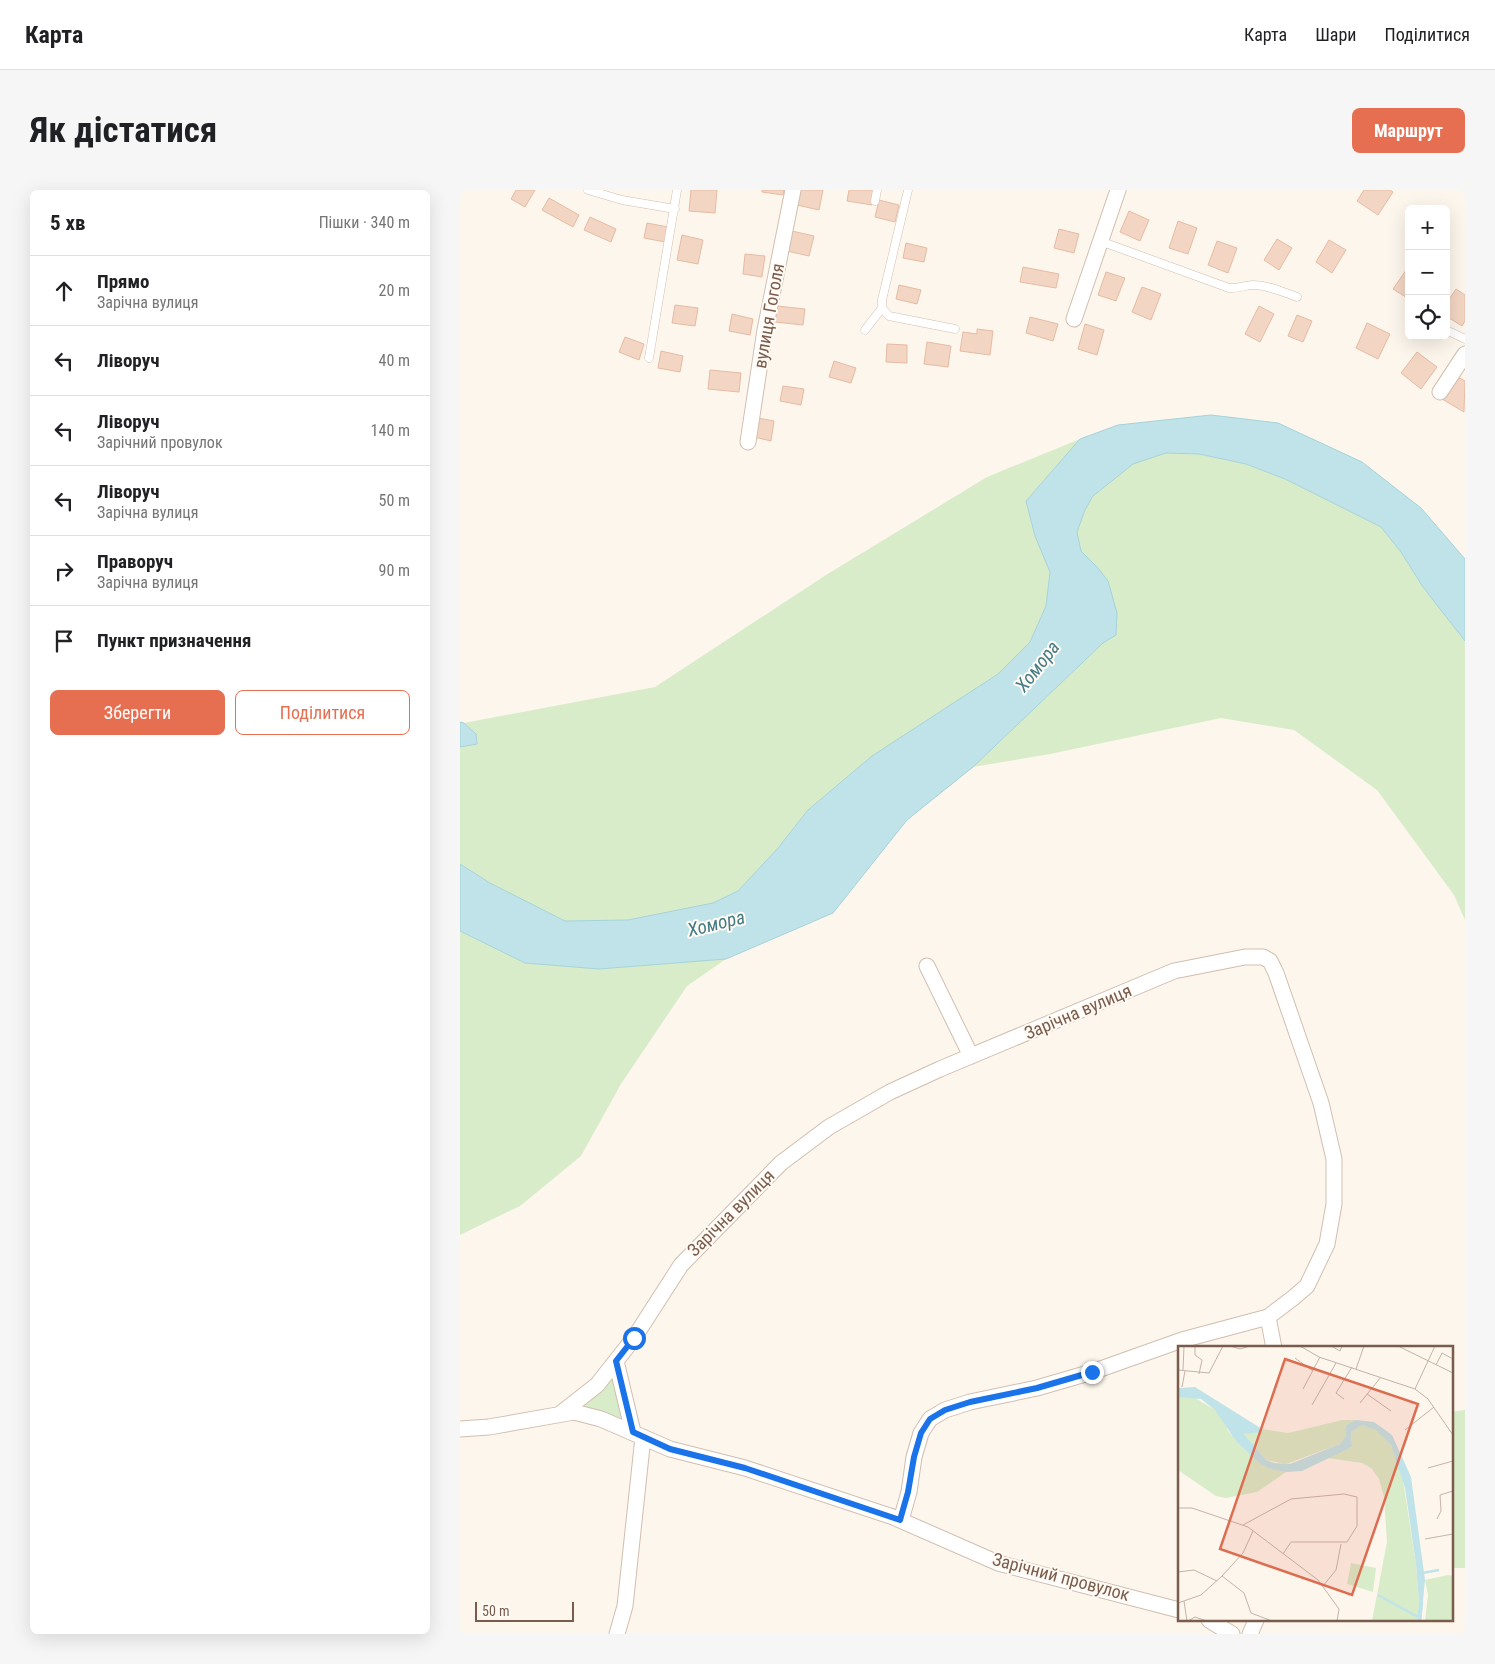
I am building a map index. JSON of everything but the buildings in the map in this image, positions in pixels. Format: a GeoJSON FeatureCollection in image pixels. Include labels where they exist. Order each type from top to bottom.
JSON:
{"type":"FeatureCollection","features":[{"type":"Feature","properties":{"kind":"street","name":"вулиця Гоголя"},"geometry":{"type":"LineString","coordinates":[[748,442],[765,330],[793,190]]}},
{"type":"Feature","properties":{"kind":"street"},"geometry":{"type":"LineString","coordinates":[[1074,319],[1118,190]]}},
{"type":"Feature","properties":{"kind":"street"},"geometry":{"type":"LineString","coordinates":[[1440,392],[1463,364]]}},
{"type":"Feature","properties":{"kind":"street","name":"Зарічна вулиця"},"geometry":{"type":"LineString","coordinates":[[560,1414],[597,1385],[634,1338],[681,1265],[781,1163],[829,1127],[890,1092],[1174,971],[1245,957],[1263,957],[1270,961],[1276,973],[1322,1103],[1334,1159],[1334,1204],[1327,1244],[1307,1286],[1268,1317],[1182,1340],[1046,1386],[970,1402],[930,1419],[921,1433],[900,1520]]}},
{"type":"Feature","properties":{"kind":"street"},"geometry":{"type":"LineString","coordinates":[[927,966],[971,1056]]}},
{"type":"Feature","properties":{"kind":"street"},"geometry":{"type":"LineString","coordinates":[[1268,1317],[1274,1346]]}},
{"type":"Feature","properties":{"kind":"street"},"geometry":{"type":"LineString","coordinates":[[616,1361],[638,1434],[625,1606],[617,1634]]}},
{"type":"Feature","properties":{"kind":"street","name":"Зарічний провулок"},"geometry":{"type":"LineString","coordinates":[[560,1414],[574,1412],[601,1419],[670,1449],[745,1468],[900,1520],[998,1563],[1178,1610]]}},
{"type":"Feature","properties":{"kind":"street"},"geometry":{"type":"LineString","coordinates":[[460,1429],[489,1427],[560,1414]]}},
{"type":"Feature","properties":{"kind":"street"},"geometry":{"type":"LineString","coordinates":[[1212,1622],[1232,1634]]}},
{"type":"Feature","properties":{"kind":"street"},"geometry":{"type":"LineString","coordinates":[[1250,1634],[1255,1622]]}},
{"type":"Feature","properties":{"kind":"lane"},"geometry":{"type":"LineString","coordinates":[[588,190],[622,200],[675,209]]}},
{"type":"Feature","properties":{"kind":"lane"},"geometry":{"type":"LineString","coordinates":[[649,358],[677,190]]}},
{"type":"Feature","properties":{"kind":"lane"},"geometry":{"type":"LineString","coordinates":[[876,201],[877,190]]}},
{"type":"Feature","properties":{"kind":"lane"},"geometry":{"type":"LineString","coordinates":[[865,330],[882,308],[882,300],[908,190]]}},
{"type":"Feature","properties":{"kind":"lane"},"geometry":{"type":"LineString","coordinates":[[1100,241],[1229,288],[1238,289],[1251,284],[1265,286],[1297,297]]}},
{"type":"Feature","properties":{"kind":"lane"},"geometry":{"type":"LineString","coordinates":[[882,308],[889,316],[955,329]]}},
{"type":"Feature","properties":{"kind":"lane"},"geometry":{"type":"LineString","coordinates":[[1450,332],[1465,339]]}},
{"type":"Feature","properties":{"kind":"green space"},"geometry":{"type":"Polygon","coordinates":[[[1080,439],[1026,501],[1035,536],[1050,572],[1046,606],[1030,642],[998,674],[872,756],[808,810],[778,848],[738,891],[713,903],[628,920],[565,921],[490,883],[460,864],[460,747],[477,743],[476,734],[464,723],[655,687],[826,575],[987,477],[1080,439]]]}},
{"type":"Feature","properties":{"kind":"green space"},"geometry":{"type":"Polygon","coordinates":[[[1166,453],[1199,454],[1246,464],[1285,479],[1381,527],[1401,552],[1423,587],[1465,641],[1465,920],[1454,895],[1377,790],[1294,730],[1221,718],[1050,754],[973,767],[1103,643],[1116,635],[1108,581],[1081,551],[1077,532],[1085,510],[1093,496],[1133,464],[1166,453]]]}},
{"type":"Feature","properties":{"kind":"green space"},"geometry":{"type":"Polygon","coordinates":[[[460,931],[525,963],[599,969],[726,959],[687,986],[621,1084],[581,1156],[520,1206],[460,1235],[460,931]]]}},
{"type":"Feature","properties":{"kind":"green space"},"geometry":{"type":"Polygon","coordinates":[[[616,1361],[633,1432],[574,1412],[616,1361]]]}},
{"type":"Feature","properties":{"kind":"green space"},"geometry":{"type":"Polygon","coordinates":[[[1465,1410],[1465,1568],[1452,1568],[1452,1412],[1465,1410]]]}},
{"type":"Feature","properties":{"kind":"water","name":"Хомора"},"geometry":{"type":"Polygon","coordinates":[[[1211,415],[1278,423],[1362,462],[1421,508],[1465,559],[1465,641],[1423,587],[1401,552],[1381,527],[1285,479],[1246,464],[1199,454],[1166,453],[1133,464],[1093,496],[1085,510],[1077,532],[1081,551],[1108,581],[1117,613],[1116,635],[1103,643],[973,767],[907,820],[833,913],[726,959],[599,969],[525,963],[460,931],[460,864],[490,883],[565,921],[628,920],[713,903],[738,891],[778,848],[808,810],[872,756],[998,674],[1030,642],[1046,606],[1050,572],[1035,536],[1026,501],[1080,439],[1118,425],[1211,415]]]}},
{"type":"Feature","properties":{"kind":"water"},"geometry":{"type":"Polygon","coordinates":[[[460,722],[464,723],[476,734],[477,744],[460,747],[460,722]]]}},
{"type":"Feature","properties":{"kind":"route"},"geometry":{"type":"LineString","coordinates":[[634,1338],[616,1361],[633,1432],[670,1449],[745,1468],[900,1520],[921,1433],[930,1419],[945,1410],[970,1402],[1037,1388],[1092,1372]]}}]}
